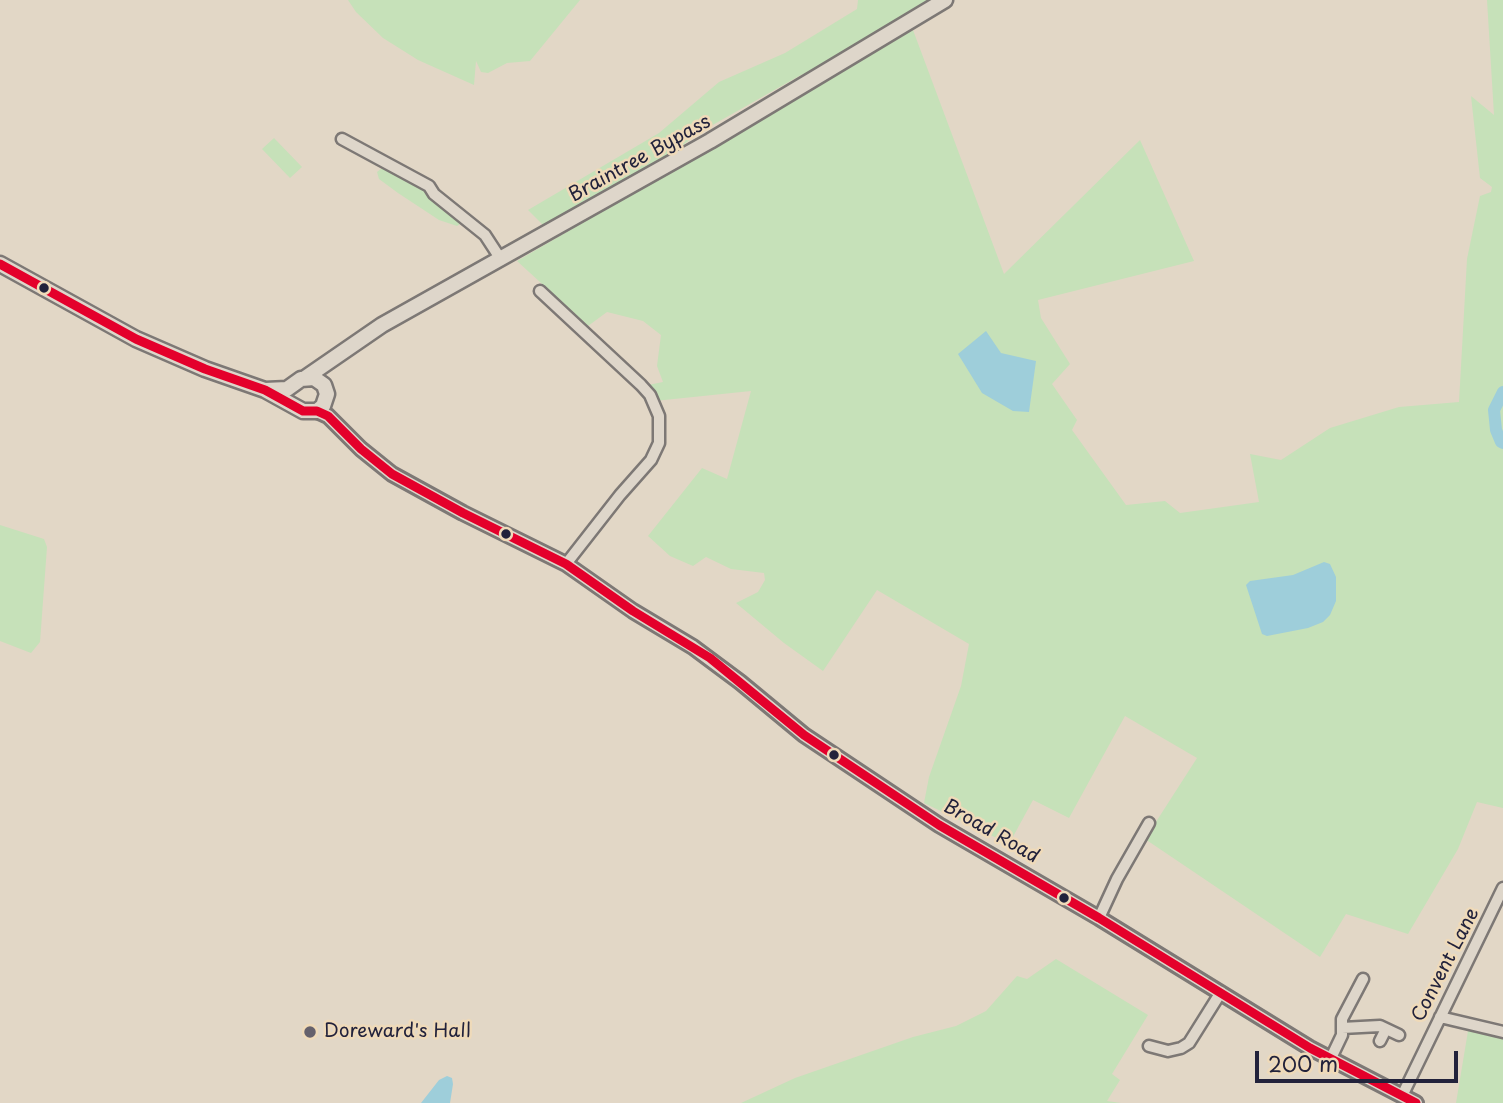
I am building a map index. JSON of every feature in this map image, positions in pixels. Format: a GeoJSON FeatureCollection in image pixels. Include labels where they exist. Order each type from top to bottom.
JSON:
{"type":"FeatureCollection","features":[{"type":"Feature","properties":{"kind":"highway","name":"Braintree Bypass"},"geometry":{"type":"LineString","coordinates":[[299,382],[382,325],[751,118],[945,0]]}},
{"type":"Feature","properties":{"kind":"highway","name":"Broad Road"},"geometry":{"type":"LineString","coordinates":[[0,264],[136,339],[205,369],[265,390],[297,408],[317,411]]}},
{"type":"Feature","properties":{"kind":"highway","name":"Braintree Bypass"},"geometry":{"type":"LineString","coordinates":[[326,390],[330,372],[352,347]]}},
{"type":"Feature","properties":{"kind":"highway","name":"Broad Road"},"geometry":{"type":"LineString","coordinates":[[265,390],[287,389],[314,378],[326,390]]}},
{"type":"Feature","properties":{"kind":"highway"},"geometry":{"type":"LineString","coordinates":[[297,408],[292,396],[299,382]]}},
{"type":"Feature","properties":{"kind":"highway"},"geometry":{"type":"LineString","coordinates":[[317,411],[323,406],[326,390]]}},
{"type":"Feature","properties":{"kind":"main road","name":"Broad Road"},"geometry":{"type":"LineString","coordinates":[[326,390],[342,430]]}},
{"type":"Feature","properties":{"kind":"main road","name":"Broad Road"},"geometry":{"type":"LineString","coordinates":[[317,411],[328,416],[361,449],[392,474],[566,564],[634,611],[710,658],[804,735],[939,825],[1099,918],[1310,1048],[1416,1103]]}},
{"type":"Feature","properties":{"kind":"street"},"geometry":{"type":"LineString","coordinates":[[342,139],[429,186],[434,194],[485,236],[500,258]]}},
{"type":"Feature","properties":{"kind":"street"},"geometry":{"type":"LineString","coordinates":[[540,291],[650,395],[656,406],[660,427],[659,443],[651,460],[566,564]]}},
{"type":"Feature","properties":{"kind":"street"},"geometry":{"type":"LineString","coordinates":[[1099,918],[1149,822]]}},
{"type":"Feature","properties":{"kind":"street","name":"Convent Lane"},"geometry":{"type":"LineString","coordinates":[[1402,1096],[1503,888]]}},
{"type":"Feature","properties":{"kind":"street"},"geometry":{"type":"LineString","coordinates":[[1331,1058],[1342,1035],[1342,1019],[1363,979]]}},
{"type":"Feature","properties":{"kind":"street"},"geometry":{"type":"LineString","coordinates":[[1149,1046],[1168,1051],[1189,1043],[1221,992]]}},
{"type":"Feature","properties":{"kind":"street"},"geometry":{"type":"LineString","coordinates":[[1440,1017],[1503,1032]]}},
{"type":"Feature","properties":{"kind":"street"},"geometry":{"type":"LineString","coordinates":[[1342,1028],[1380,1026],[1399,1035]]}},
{"type":"Feature","properties":{"kind":"street"},"geometry":{"type":"LineString","coordinates":[[1380,1041],[1386,1029]]}},
{"type":"Feature","properties":{"kind":"green space"},"geometry":{"type":"Polygon","coordinates":[[[348,0],[580,0],[530,61],[507,63],[488,73],[481,72],[476,61],[474,85],[418,60],[383,38],[356,12],[348,0]]]}},
{"type":"Feature","properties":{"kind":"green space"},"geometry":{"type":"Polygon","coordinates":[[[858,0],[934,0],[824,68],[801,75],[702,131],[672,153],[545,227],[528,210],[659,133],[719,82],[785,53],[857,9],[858,0]]]}},
{"type":"Feature","properties":{"kind":"green space"},"geometry":{"type":"Polygon","coordinates":[[[1487,0],[1503,0],[1503,808],[1477,802],[1458,849],[1408,934],[1346,914],[1320,957],[1145,839],[1197,758],[1125,716],[1069,818],[1033,800],[1009,844],[924,803],[929,777],[961,686],[969,644],[877,590],[823,671],[736,603],[758,592],[765,580],[764,573],[731,569],[706,557],[693,566],[670,556],[648,536],[702,468],[727,479],[751,391],[645,402],[643,386],[663,382],[657,366],[661,335],[643,321],[607,312],[588,326],[517,261],[913,30],[1004,274],[1140,140],[1194,261],[1038,300],[1041,318],[1070,364],[1052,384],[1077,420],[1072,430],[1126,505],[1165,501],[1180,513],[1259,502],[1250,454],[1281,460],[1330,428],[1399,407],[1459,402],[1467,259],[1480,196],[1491,192],[1492,187],[1480,178],[1471,96],[1494,115],[1487,0]]]}},
{"type":"Feature","properties":{"kind":"green space"},"geometry":{"type":"Polygon","coordinates":[[[274,138],[302,167],[290,178],[262,149],[274,138]]]}},
{"type":"Feature","properties":{"kind":"green space"},"geometry":{"type":"Polygon","coordinates":[[[382,168],[389,168],[429,190],[461,220],[460,224],[457,226],[439,220],[398,193],[379,179],[377,172],[382,168]]]}},
{"type":"Feature","properties":{"kind":"green space"},"geometry":{"type":"Polygon","coordinates":[[[0,525],[44,539],[47,547],[40,642],[31,653],[0,641],[0,525]]]}},
{"type":"Feature","properties":{"kind":"green space"},"geometry":{"type":"Polygon","coordinates":[[[1056,959],[1148,1015],[1112,1074],[1120,1080],[1107,1101],[1121,1103],[741,1103],[795,1078],[913,1037],[956,1026],[986,1011],[1017,976],[1027,979],[1056,959]]]}},
{"type":"Feature","properties":{"kind":"green space"},"geometry":{"type":"Polygon","coordinates":[[[1468,1031],[1503,1039],[1503,1103],[1456,1103],[1468,1031]]]}},
{"type":"Feature","properties":{"kind":"water"},"geometry":{"type":"Polygon","coordinates":[[[986,331],[1001,353],[1036,361],[1029,412],[1013,411],[982,393],[958,354],[986,331]]]}},
{"type":"Feature","properties":{"kind":"water"},"geometry":{"type":"Polygon","coordinates":[[[1324,562],[1330,564],[1336,577],[1336,601],[1330,615],[1323,622],[1308,628],[1267,636],[1262,634],[1246,585],[1250,581],[1293,575],[1324,562]]]}},
{"type":"Feature","properties":{"kind":"water"},"geometry":{"type":"Polygon","coordinates":[[[447,1076],[452,1078],[453,1084],[450,1103],[421,1103],[439,1080],[447,1076]]]}},
{"type":"Feature","properties":{"kind":"waterway"},"geometry":{"type":"LineString","coordinates":[[1503,392],[1494,410],[1496,430],[1503,443]]}},
{"type":"Feature","properties":{"kind":"transit line"},"geometry":{"type":"LineString","coordinates":[[0,264],[136,339],[205,369],[265,390],[303,411],[317,411],[328,416],[361,449],[392,474],[566,564],[633,611],[710,658],[804,735],[939,825],[1099,918],[1310,1048],[1416,1103]]}},
{"type":"Feature","properties":{"kind":"place","name":"Doreward's Hall"},"geometry":{"type":"Point","coordinates":[310,1032]}}]}
